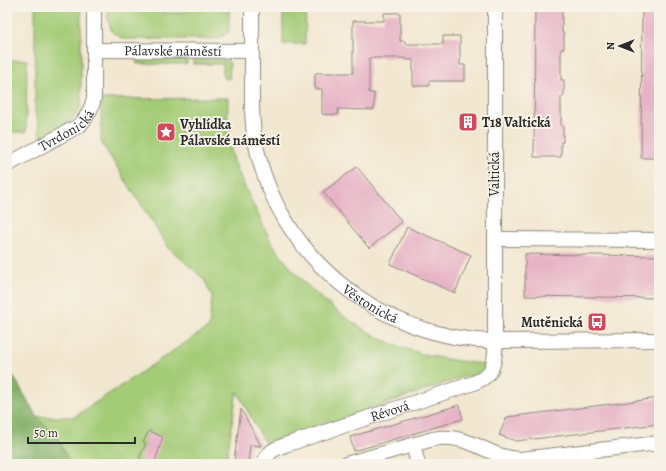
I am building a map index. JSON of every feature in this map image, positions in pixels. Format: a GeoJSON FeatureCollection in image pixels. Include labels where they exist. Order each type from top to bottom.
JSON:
{"type":"FeatureCollection","features":[{"type":"Feature","properties":{"kind":"street"},"geometry":{"type":"LineString","coordinates":[[94,7],[94,50]]}},
{"type":"Feature","properties":{"kind":"street"},"geometry":{"type":"LineString","coordinates":[[252,7],[252,51]]}},
{"type":"Feature","properties":{"kind":"street","name":"Valtická"},"geometry":{"type":"LineString","coordinates":[[495,7],[495,341]]}},
{"type":"Feature","properties":{"kind":"street","name":"Pálavské náměstí"},"geometry":{"type":"LineString","coordinates":[[94,50],[252,51]]}},
{"type":"Feature","properties":{"kind":"street","name":"Tvrdonická"},"geometry":{"type":"LineString","coordinates":[[7,164],[80,126],[88,117],[94,98],[94,50]]}},
{"type":"Feature","properties":{"kind":"street","name":"Věstonická"},"geometry":{"type":"LineString","coordinates":[[252,51],[252,117],[259,156],[268,183],[281,211],[297,237],[312,257],[324,270],[351,293],[366,303],[400,321],[434,333],[468,340],[659,340]]}},
{"type":"Feature","properties":{"kind":"street"},"geometry":{"type":"LineString","coordinates":[[495,239],[659,240]]}},
{"type":"Feature","properties":{"kind":"street","name":"Révová"},"geometry":{"type":"LineString","coordinates":[[264,464],[268,453],[285,445],[484,378],[491,370],[494,362],[495,341]]}},
{"type":"Feature","properties":{"kind":"street"},"geometry":{"type":"LineString","coordinates":[[346,464],[444,437],[472,442],[512,459],[659,443]]}},
{"type":"Feature","properties":{"kind":"street"},"geometry":{"type":"LineString","coordinates":[[413,445],[418,464]]}},
{"type":"Feature","properties":{"kind":"green space"},"geometry":{"type":"Polygon","coordinates":[[[35,7],[81,7],[81,106],[69,122],[58,130],[40,139],[39,125],[35,113],[35,7]]]}},
{"type":"Feature","properties":{"kind":"green space"},"geometry":{"type":"Polygon","coordinates":[[[108,7],[163,7],[163,13],[185,12],[185,7],[229,7],[229,32],[219,38],[213,39],[123,39],[112,32],[108,19],[108,7]]]}},
{"type":"Feature","properties":{"kind":"green space"},"geometry":{"type":"Polygon","coordinates":[[[283,7],[306,7],[305,44],[283,44],[283,7]]]}},
{"type":"Feature","properties":{"kind":"green space"},"geometry":{"type":"Polygon","coordinates":[[[137,59],[187,59],[187,64],[137,64],[137,59]]]}},
{"type":"Feature","properties":{"kind":"green space"},"geometry":{"type":"Polygon","coordinates":[[[193,59],[227,60],[230,64],[229,79],[223,78],[223,64],[193,64],[193,59]]]}},
{"type":"Feature","properties":{"kind":"green space"},"geometry":{"type":"Polygon","coordinates":[[[7,60],[27,60],[26,132],[7,132],[7,60]]]}},
{"type":"Feature","properties":{"kind":"green space"},"geometry":{"type":"Polygon","coordinates":[[[228,98],[228,135],[238,171],[273,244],[298,276],[324,301],[353,323],[368,332],[409,350],[447,359],[486,364],[482,374],[460,378],[266,445],[237,391],[226,464],[70,464],[58,438],[37,417],[74,417],[209,327],[212,297],[204,279],[168,247],[101,142],[101,99],[228,98]]]}},
{"type":"Feature","properties":{"kind":"green space"},"geometry":{"type":"Polygon","coordinates":[[[7,365],[37,417],[58,438],[70,464],[7,464],[7,365]]]}},
{"type":"Feature","properties":{"kind":"building"},"geometry":{"type":"Polygon","coordinates":[[[535,7],[562,7],[562,33],[564,33],[564,49],[561,49],[561,80],[564,80],[564,96],[561,96],[561,126],[563,126],[563,142],[561,142],[561,157],[534,157],[535,7]]]}},
{"type":"Feature","properties":{"kind":"building"},"geometry":{"type":"Polygon","coordinates":[[[642,7],[659,7],[659,158],[641,158],[642,7]]]}},
{"type":"Feature","properties":{"kind":"building"},"geometry":{"type":"Polygon","coordinates":[[[384,13],[400,13],[400,41],[405,41],[405,44],[443,44],[443,36],[460,36],[460,65],[465,65],[465,81],[429,81],[429,86],[413,86],[413,60],[405,60],[405,58],[369,58],[369,93],[374,93],[374,110],[338,109],[338,115],[322,114],[322,89],[315,89],[315,73],[353,73],[353,21],[384,21],[384,13]]]}},
{"type":"Feature","properties":{"kind":"building"},"geometry":{"type":"Polygon","coordinates":[[[357,167],[402,222],[369,248],[323,192],[357,167]]]}},
{"type":"Feature","properties":{"kind":"building"},"geometry":{"type":"Polygon","coordinates":[[[407,227],[471,255],[455,293],[390,264],[407,227]]]}},
{"type":"Feature","properties":{"kind":"building"},"geometry":{"type":"Polygon","coordinates":[[[525,254],[659,256],[659,298],[525,296],[525,254]]]}},
{"type":"Feature","properties":{"kind":"building"},"geometry":{"type":"Polygon","coordinates":[[[659,398],[659,424],[516,441],[499,435],[507,417],[659,398]]]}},
{"type":"Feature","properties":{"kind":"building"},"geometry":{"type":"Polygon","coordinates":[[[459,405],[463,419],[354,451],[350,437],[459,405]]]}},
{"type":"Feature","properties":{"kind":"building"},"geometry":{"type":"Polygon","coordinates":[[[241,409],[261,446],[250,445],[248,463],[234,461],[241,409]]]}},
{"type":"Feature","properties":{"kind":"building"},"geometry":{"type":"Polygon","coordinates":[[[149,431],[163,437],[154,464],[147,464],[139,458],[146,444],[143,442],[149,431]]]}},
{"type":"Feature","properties":{"kind":"place","name":"T18 Valtická"},"geometry":{"type":"Point","coordinates":[468,122]}},
{"type":"Feature","properties":{"kind":"place","name":"Vyhlídka Pálavské náměstí"},"geometry":{"type":"Point","coordinates":[166,132]}},
{"type":"Feature","properties":{"kind":"place","name":"Mutěnická"},"geometry":{"type":"Point","coordinates":[597,322]}}]}
